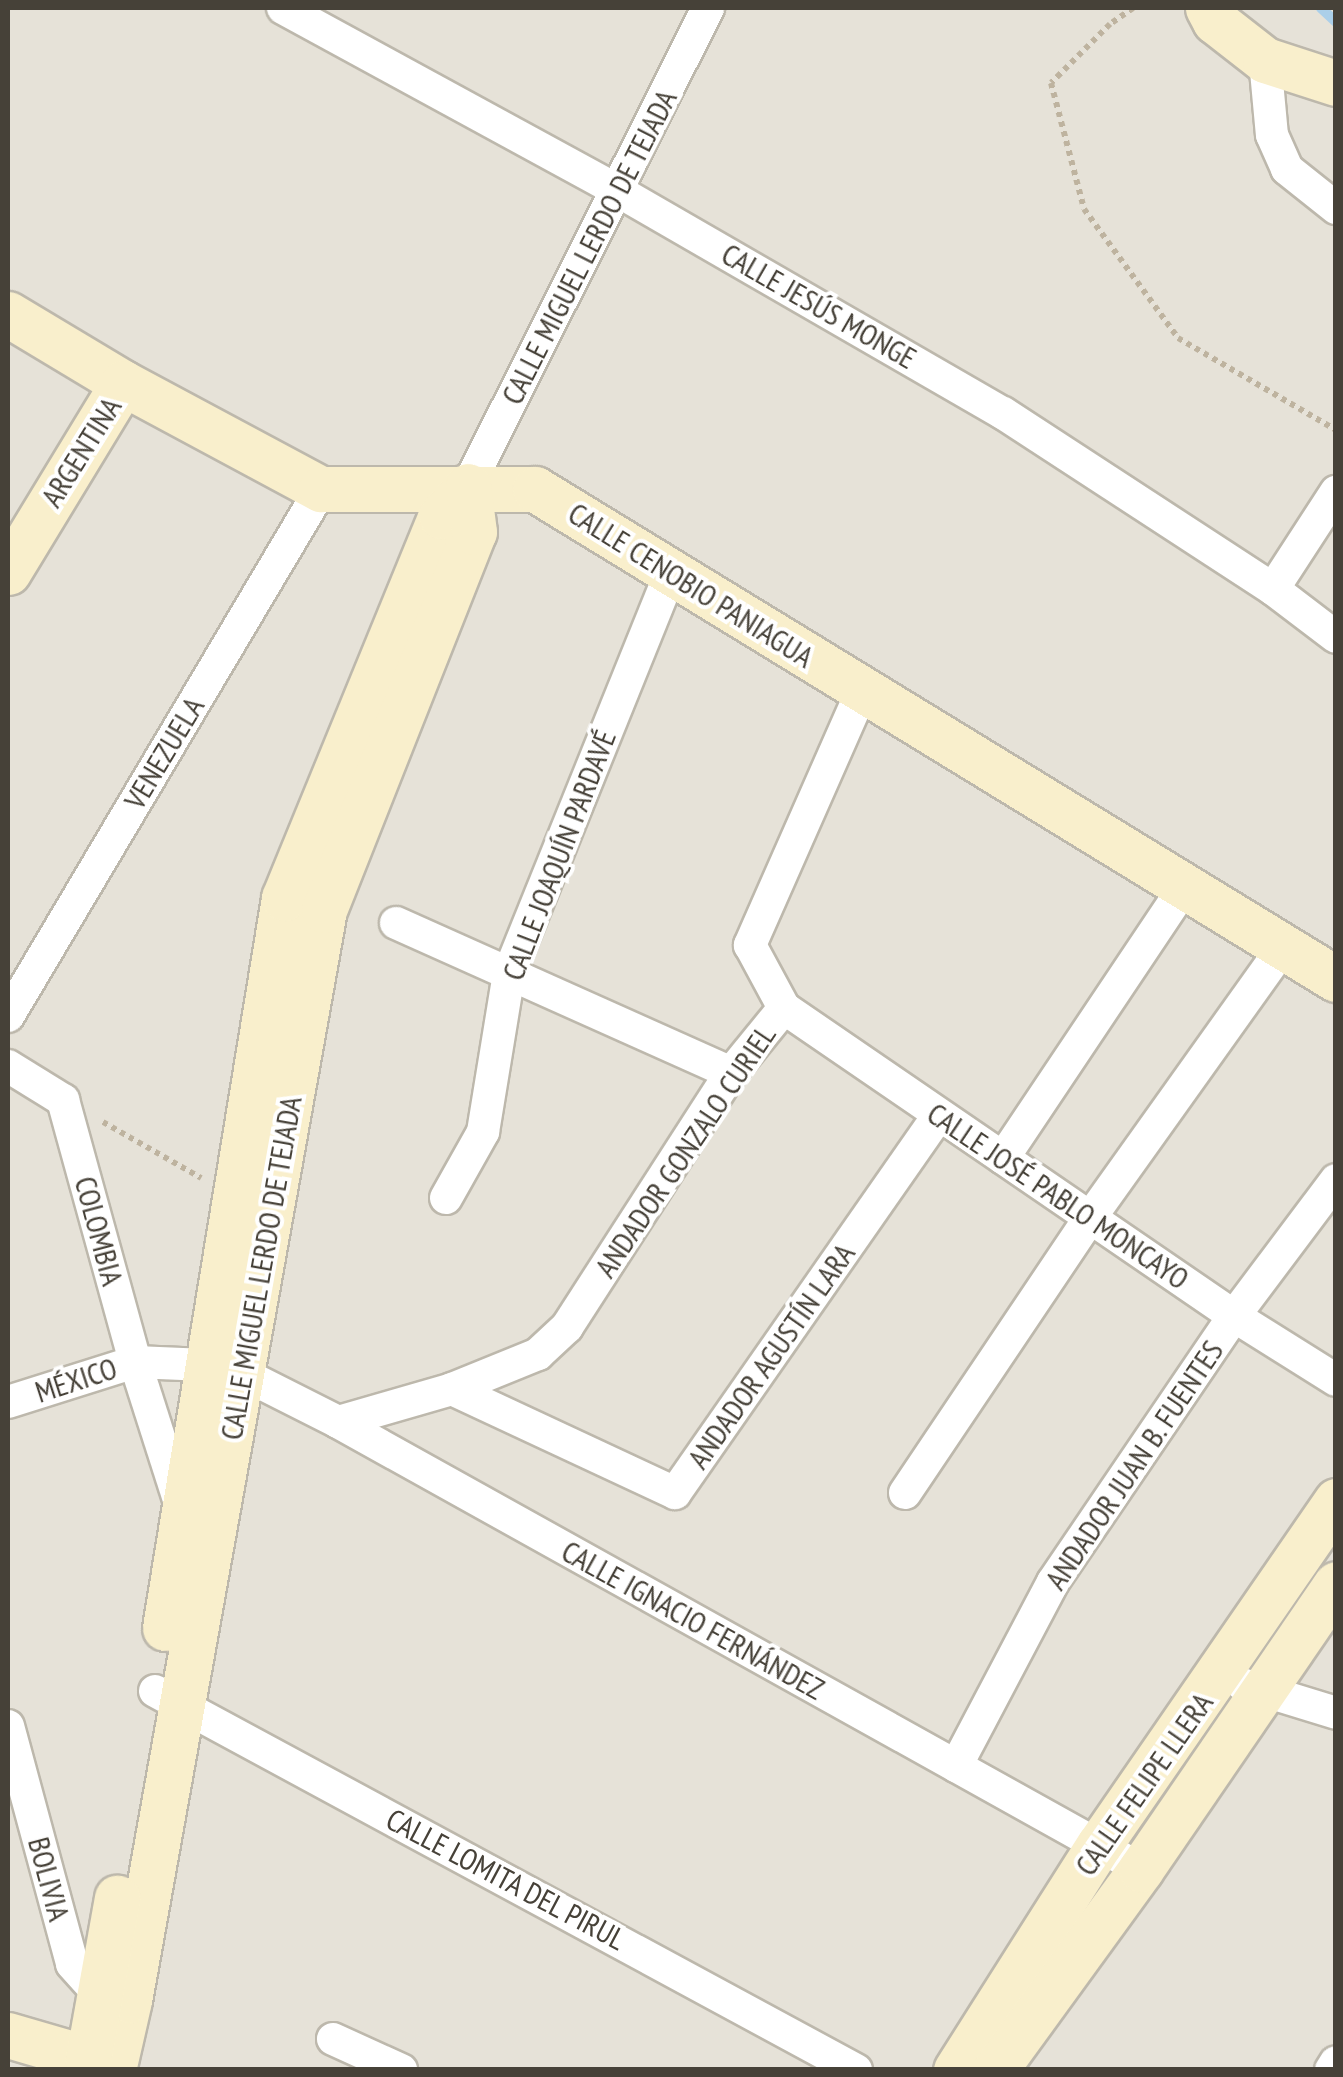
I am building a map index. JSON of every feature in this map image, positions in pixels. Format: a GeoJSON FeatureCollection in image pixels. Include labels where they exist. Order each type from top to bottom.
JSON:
{"type":"FeatureCollection","features":[{"type":"Feature","properties":{"kind":"street","name":"CALLE JESÚS MONGE"},"geometry":{"type":"LineString","coordinates":[[283,8],[618,190],[1004,413],[1273,589],[1336,637]]}},
{"type":"Feature","properties":{"kind":"street","name":"CALLE MIGUEL LERDO DE TEJADA"},"geometry":{"type":"LineString","coordinates":[[105,2065],[224,1370],[250,1184],[304,904],[372,736],[441,516],[468,486],[708,8]]}},
{"type":"Feature","properties":{"kind":"street"},"geometry":{"type":"LineString","coordinates":[[1208,8],[1215,21],[1265,60],[1336,83]]}},
{"type":"Feature","properties":{"kind":"street"},"geometry":{"type":"LineString","coordinates":[[1265,60],[1272,135],[1287,168],[1336,208]]}},
{"type":"Feature","properties":{"kind":"street","name":"CALLE CENOBIO PANIAGUA"},"geometry":{"type":"LineString","coordinates":[[8,314],[124,383],[321,489],[535,489],[1336,979]]}},
{"type":"Feature","properties":{"kind":"street","name":"ARGENTINA"},"geometry":{"type":"LineString","coordinates":[[8,572],[124,383]]}},
{"type":"Feature","properties":{"kind":"street","name":"VENEZUELA"},"geometry":{"type":"LineString","coordinates":[[8,1016],[321,489]]}},
{"type":"Feature","properties":{"kind":"street"},"geometry":{"type":"LineString","coordinates":[[1273,589],[1336,492]]}},
{"type":"Feature","properties":{"kind":"street","name":"CALLE JOAQUÍN PARDAVÉ"},"geometry":{"type":"LineString","coordinates":[[446,1198],[483,1132],[509,973],[671,572]]}},
{"type":"Feature","properties":{"kind":"street","name":"ANDADOR GONZALO CURIEL"},"geometry":{"type":"LineString","coordinates":[[338,1422],[452,1389],[538,1354],[567,1326],[731,1073],[784,1008],[750,945],[862,691]]}},
{"type":"Feature","properties":{"kind":"street"},"geometry":{"type":"LineString","coordinates":[[1003,1158],[1184,888]]}},
{"type":"Feature","properties":{"kind":"street"},"geometry":{"type":"LineString","coordinates":[[396,923],[731,1073]]}},
{"type":"Feature","properties":{"kind":"street"},"geometry":{"type":"LineString","coordinates":[[905,1493],[1090,1218],[1282,947]]}},
{"type":"Feature","properties":{"kind":"street","name":"CALLE JOSÉ PABLO MONCAYO"},"geometry":{"type":"LineString","coordinates":[[784,1008],[1234,1316],[1336,1380]]}},
{"type":"Feature","properties":{"kind":"street"},"geometry":{"type":"LineString","coordinates":[[8,1066],[62,1100]]}},
{"type":"Feature","properties":{"kind":"street","name":"COLOMBIA"},"geometry":{"type":"LineString","coordinates":[[62,1100],[135,1362],[183,1512]]}},
{"type":"Feature","properties":{"kind":"street","name":"ANDADOR AGUSTÍN LARA"},"geometry":{"type":"LineString","coordinates":[[452,1389],[675,1493],[939,1115]]}},
{"type":"Feature","properties":{"kind":"street","name":"ANDADOR JUAN B. FUENTES"},"geometry":{"type":"LineString","coordinates":[[956,1766],[1053,1582],[1234,1316],[1336,1180]]}},
{"type":"Feature","properties":{"kind":"street","name":"MÉXICO"},"geometry":{"type":"LineString","coordinates":[[8,1402],[135,1362],[224,1370]]}},
{"type":"Feature","properties":{"kind":"street","name":"CALLE MIGUEL LERDO DE TEJADA"},"geometry":{"type":"LineString","coordinates":[[168,1697],[183,1512],[224,1370]]}},
{"type":"Feature","properties":{"kind":"street","name":"CALLE IGNACIO FERNÁNDEZ"},"geometry":{"type":"LineString","coordinates":[[224,1370],[338,1422],[1141,1869]]}},
{"type":"Feature","properties":{"kind":"street","name":"CALLE FELIPE LLERA"},"geometry":{"type":"LineString","coordinates":[[956,2070],[1099,1845],[1336,1501]]}},
{"type":"Feature","properties":{"kind":"street","name":"CALLE FELIPE LLERA"},"geometry":{"type":"LineString","coordinates":[[995,2070],[1264,1694],[1336,1584]]}},
{"type":"Feature","properties":{"kind":"street"},"geometry":{"type":"LineString","coordinates":[[1220,1674],[1264,1694],[1336,1713]]}},
{"type":"Feature","properties":{"kind":"street","name":"CALLE LOMITA DEL PIRUL"},"geometry":{"type":"LineString","coordinates":[[168,1697],[856,2070]]}},
{"type":"Feature","properties":{"kind":"street","name":"BOLIVIA"},"geometry":{"type":"LineString","coordinates":[[8,1726],[72,1964],[114,1996]]}},
{"type":"Feature","properties":{"kind":"street"},"geometry":{"type":"LineString","coordinates":[[8,2035],[105,2065]]}},
{"type":"Feature","properties":{"kind":"street"},"geometry":{"type":"LineString","coordinates":[[332,2039],[401,2070]]}},
{"type":"Feature","properties":{"kind":"street"},"geometry":{"type":"LineString","coordinates":[[1331,2070],[1336,2062]]}},
{"type":"Feature","properties":{"kind":"path"},"geometry":{"type":"LineString","coordinates":[[1133,8],[1110,24],[1051,83],[1084,208],[1178,338],[1336,430]]}},
{"type":"Feature","properties":{"kind":"path"},"geometry":{"type":"LineString","coordinates":[[62,1100],[250,1184]]}},
{"type":"Feature","properties":{"kind":"shaded area"},"geometry":{"type":"Polygon","coordinates":[[[8,8],[1335,8],[1335,2069],[8,2069],[8,8]]]}},
{"type":"Feature","properties":{"kind":"waterway"},"geometry":{"type":"LineString","coordinates":[[1321,8],[1336,22]]}}]}
